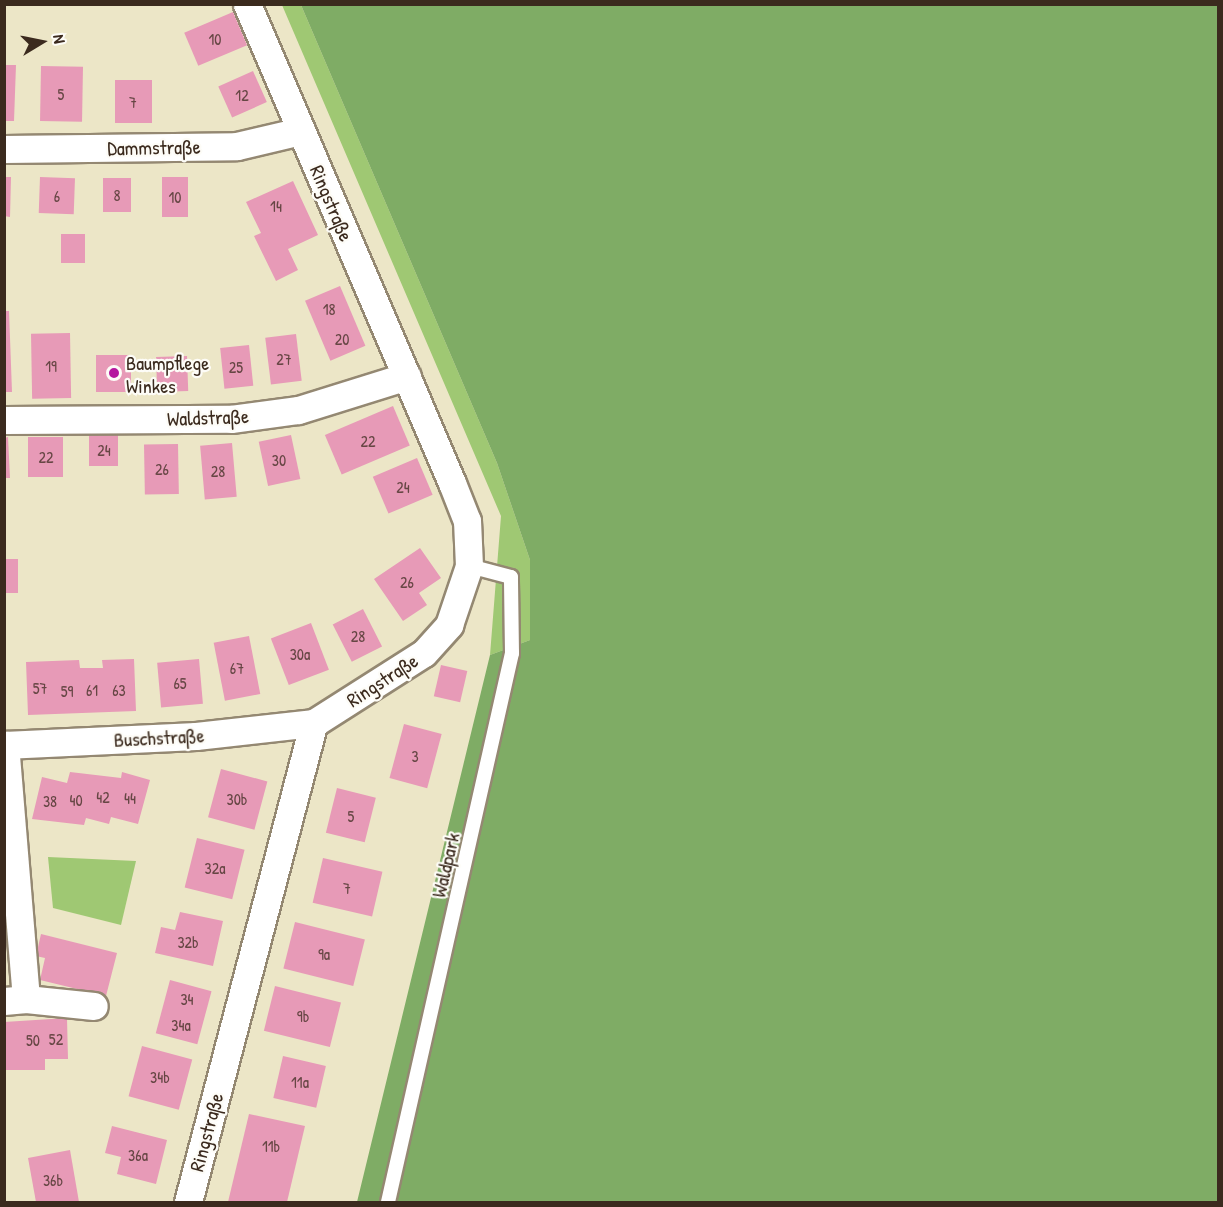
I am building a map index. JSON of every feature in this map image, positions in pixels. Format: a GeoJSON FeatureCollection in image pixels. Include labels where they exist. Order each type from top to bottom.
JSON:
{"type":"FeatureCollection","features":[{"type":"Feature","properties":{"kind":"street","name":"Ringstraße"},"geometry":{"type":"LineString","coordinates":[[188,1203],[314,723],[424,653],[449,625],[469,566],[467,521],[247,4]]}},
{"type":"Feature","properties":{"kind":"street","name":"Dammstraße"},"geometry":{"type":"LineString","coordinates":[[4,149],[237,147],[301,131]]}},
{"type":"Feature","properties":{"kind":"street","name":"Waldstraße"},"geometry":{"type":"LineString","coordinates":[[4,420],[231,419],[298,410],[407,376]]}},
{"type":"Feature","properties":{"kind":"street","name":"Buschstraße"},"geometry":{"type":"LineString","coordinates":[[5,745],[196,736],[314,723]]}},
{"type":"Feature","properties":{"kind":"street"},"geometry":{"type":"LineString","coordinates":[[5,745],[15,1000],[94,1006]]}},
{"type":"Feature","properties":{"kind":"lane","name":"Waldpark"},"geometry":{"type":"LineString","coordinates":[[388,1203],[512,653],[511,577],[469,566]]}},
{"type":"Feature","properties":{"kind":"green space"},"geometry":{"type":"Polygon","coordinates":[[[282,5],[301,5],[497,463],[530,560],[530,640],[490,655],[501,516],[282,5]]]}},
{"type":"Feature","properties":{"kind":"green space"},"geometry":{"type":"Polygon","coordinates":[[[301,5],[1218,5],[1218,1202],[357,1202],[490,655],[530,640],[530,560],[497,463],[301,5]]]}},
{"type":"Feature","properties":{"kind":"green space"},"geometry":{"type":"Polygon","coordinates":[[[48,857],[136,861],[121,925],[53,908],[48,857]]]}},
{"type":"Feature","properties":{"kind":"building"},"geometry":{"type":"Polygon","coordinates":[[[233,12],[247,45],[198,66],[184,33],[233,12]]]}},
{"type":"Feature","properties":{"kind":"building"},"geometry":{"type":"Polygon","coordinates":[[[4,65],[16,65],[14,121],[4,121],[4,65]]]}},
{"type":"Feature","properties":{"kind":"building"},"geometry":{"type":"Polygon","coordinates":[[[41,66],[83,67],[82,122],[40,121],[41,66]]]}},
{"type":"Feature","properties":{"kind":"building"},"geometry":{"type":"Polygon","coordinates":[[[253,71],[267,102],[232,118],[218,86],[253,71]]]}},
{"type":"Feature","properties":{"kind":"building"},"geometry":{"type":"Polygon","coordinates":[[[115,80],[152,80],[152,123],[115,123],[115,80]]]}},
{"type":"Feature","properties":{"kind":"building"},"geometry":{"type":"Polygon","coordinates":[[[4,177],[11,177],[10,217],[4,216],[4,177]]]}},
{"type":"Feature","properties":{"kind":"building"},"geometry":{"type":"Polygon","coordinates":[[[40,177],[75,178],[74,214],[39,213],[40,177]]]}},
{"type":"Feature","properties":{"kind":"building"},"geometry":{"type":"Polygon","coordinates":[[[162,177],[188,177],[188,217],[162,217],[162,177]]]}},
{"type":"Feature","properties":{"kind":"building"},"geometry":{"type":"Polygon","coordinates":[[[103,178],[131,178],[131,212],[103,212],[103,178]]]}},
{"type":"Feature","properties":{"kind":"building"},"geometry":{"type":"Polygon","coordinates":[[[293,181],[318,235],[288,249],[298,270],[276,281],[254,236],[261,233],[246,202],[293,181]]]}},
{"type":"Feature","properties":{"kind":"building"},"geometry":{"type":"Polygon","coordinates":[[[61,234],[85,234],[85,263],[61,263],[61,234]]]}},
{"type":"Feature","properties":{"kind":"building"},"geometry":{"type":"Polygon","coordinates":[[[340,286],[365,346],[330,361],[305,301],[340,286]]]}},
{"type":"Feature","properties":{"kind":"building"},"geometry":{"type":"Polygon","coordinates":[[[4,311],[9,311],[12,392],[4,392],[4,311]]]}},
{"type":"Feature","properties":{"kind":"building"},"geometry":{"type":"Polygon","coordinates":[[[70,333],[71,398],[32,399],[31,334],[70,333]]]}},
{"type":"Feature","properties":{"kind":"building"},"geometry":{"type":"Polygon","coordinates":[[[296,334],[302,381],[271,384],[265,338],[296,334]]]}},
{"type":"Feature","properties":{"kind":"building"},"geometry":{"type":"Polygon","coordinates":[[[249,345],[253,386],[224,389],[220,348],[249,345]]]}},
{"type":"Feature","properties":{"kind":"building"},"geometry":{"type":"Polygon","coordinates":[[[96,355],[131,355],[131,392],[96,392],[96,355]]]}},
{"type":"Feature","properties":{"kind":"building"},"geometry":{"type":"Polygon","coordinates":[[[187,356],[188,391],[157,392],[156,357],[187,356]]]}},
{"type":"Feature","properties":{"kind":"building"},"geometry":{"type":"Polygon","coordinates":[[[393,406],[410,446],[342,474],[325,435],[393,406]]]}},
{"type":"Feature","properties":{"kind":"building"},"geometry":{"type":"Polygon","coordinates":[[[89,433],[118,433],[118,466],[89,466],[89,433]]]}},
{"type":"Feature","properties":{"kind":"building"},"geometry":{"type":"Polygon","coordinates":[[[291,435],[300,479],[268,486],[259,442],[291,435]]]}},
{"type":"Feature","properties":{"kind":"building"},"geometry":{"type":"Polygon","coordinates":[[[8,437],[10,478],[4,478],[4,438],[8,437]]]}},
{"type":"Feature","properties":{"kind":"building"},"geometry":{"type":"Polygon","coordinates":[[[28,437],[63,437],[63,477],[28,477],[28,437]]]}},
{"type":"Feature","properties":{"kind":"building"},"geometry":{"type":"Polygon","coordinates":[[[232,443],[237,497],[205,500],[200,446],[232,443]]]}},
{"type":"Feature","properties":{"kind":"building"},"geometry":{"type":"Polygon","coordinates":[[[178,444],[179,494],[145,495],[144,445],[178,444]]]}},
{"type":"Feature","properties":{"kind":"building"},"geometry":{"type":"Polygon","coordinates":[[[417,458],[433,495],[388,514],[373,477],[417,458]]]}},
{"type":"Feature","properties":{"kind":"building"},"geometry":{"type":"Polygon","coordinates":[[[420,548],[441,578],[419,593],[427,605],[403,621],[374,579],[420,548]]]}},
{"type":"Feature","properties":{"kind":"building"},"geometry":{"type":"Polygon","coordinates":[[[4,559],[18,559],[18,593],[4,593],[4,559]]]}},
{"type":"Feature","properties":{"kind":"building"},"geometry":{"type":"Polygon","coordinates":[[[363,609],[382,646],[352,662],[333,624],[363,609]]]}},
{"type":"Feature","properties":{"kind":"building"},"geometry":{"type":"Polygon","coordinates":[[[311,623],[329,670],[289,685],[271,638],[311,623]]]}},
{"type":"Feature","properties":{"kind":"building"},"geometry":{"type":"Polygon","coordinates":[[[249,636],[260,694],[225,701],[214,643],[249,636]]]}},
{"type":"Feature","properties":{"kind":"building"},"geometry":{"type":"Polygon","coordinates":[[[134,659],[136,711],[28,715],[26,662],[79,660],[80,668],[103,668],[102,660],[134,659]]]}},
{"type":"Feature","properties":{"kind":"building"},"geometry":{"type":"Polygon","coordinates":[[[199,659],[203,704],[161,707],[157,663],[199,659]]]}},
{"type":"Feature","properties":{"kind":"building"},"geometry":{"type":"Polygon","coordinates":[[[441,665],[467,671],[460,702],[434,696],[441,665]]]}},
{"type":"Feature","properties":{"kind":"building"},"geometry":{"type":"Polygon","coordinates":[[[404,724],[442,734],[427,788],[390,778],[404,724]]]}},
{"type":"Feature","properties":{"kind":"building"},"geometry":{"type":"Polygon","coordinates":[[[221,769],[267,781],[254,830],[208,817],[221,769]]]}},
{"type":"Feature","properties":{"kind":"building"},"geometry":{"type":"Polygon","coordinates":[[[70,772],[121,778],[122,772],[150,780],[138,824],[111,817],[109,824],[86,818],[84,825],[32,819],[42,777],[67,783],[70,772]]]}},
{"type":"Feature","properties":{"kind":"building"},"geometry":{"type":"Polygon","coordinates":[[[337,788],[376,798],[365,842],[326,833],[337,788]]]}},
{"type":"Feature","properties":{"kind":"building"},"geometry":{"type":"Polygon","coordinates":[[[197,838],[245,850],[232,899],[185,887],[197,838]]]}},
{"type":"Feature","properties":{"kind":"building"},"geometry":{"type":"Polygon","coordinates":[[[323,858],[382,872],[372,917],[313,903],[323,858]]]}},
{"type":"Feature","properties":{"kind":"building"},"geometry":{"type":"Polygon","coordinates":[[[180,912],[223,921],[213,966],[155,953],[161,927],[175,930],[180,912]]]}},
{"type":"Feature","properties":{"kind":"building"},"geometry":{"type":"Polygon","coordinates":[[[295,922],[365,939],[353,986],[283,969],[295,922]]]}},
{"type":"Feature","properties":{"kind":"building"},"geometry":{"type":"Polygon","coordinates":[[[41,934],[117,953],[106,996],[40,980],[45,958],[36,956],[41,934]]]}},
{"type":"Feature","properties":{"kind":"building"},"geometry":{"type":"Polygon","coordinates":[[[170,980],[212,991],[197,1044],[156,1033],[170,980]]]}},
{"type":"Feature","properties":{"kind":"building"},"geometry":{"type":"Polygon","coordinates":[[[275,986],[341,1002],[330,1047],[264,1031],[275,986]]]}},
{"type":"Feature","properties":{"kind":"building"},"geometry":{"type":"Polygon","coordinates":[[[67,1018],[68,1059],[45,1059],[45,1070],[4,1070],[4,1022],[67,1018]]]}},
{"type":"Feature","properties":{"kind":"building"},"geometry":{"type":"Polygon","coordinates":[[[142,1046],[192,1059],[179,1110],[129,1096],[142,1046]]]}},
{"type":"Feature","properties":{"kind":"building"},"geometry":{"type":"Polygon","coordinates":[[[283,1056],[326,1066],[316,1108],[273,1098],[283,1056]]]}},
{"type":"Feature","properties":{"kind":"building"},"geometry":{"type":"Polygon","coordinates":[[[249,1114],[305,1126],[287,1202],[228,1202],[249,1114]]]}},
{"type":"Feature","properties":{"kind":"building"},"geometry":{"type":"Polygon","coordinates":[[[112,1126],[167,1140],[156,1184],[117,1174],[121,1157],[105,1153],[112,1126]]]}},
{"type":"Feature","properties":{"kind":"building"},"geometry":{"type":"Polygon","coordinates":[[[70,1150],[79,1202],[36,1202],[28,1158],[70,1150]]]}},
{"type":"Feature","properties":{"kind":"place","name":"Baumpflege Winkes"},"geometry":{"type":"Point","coordinates":[114,373]}}]}
